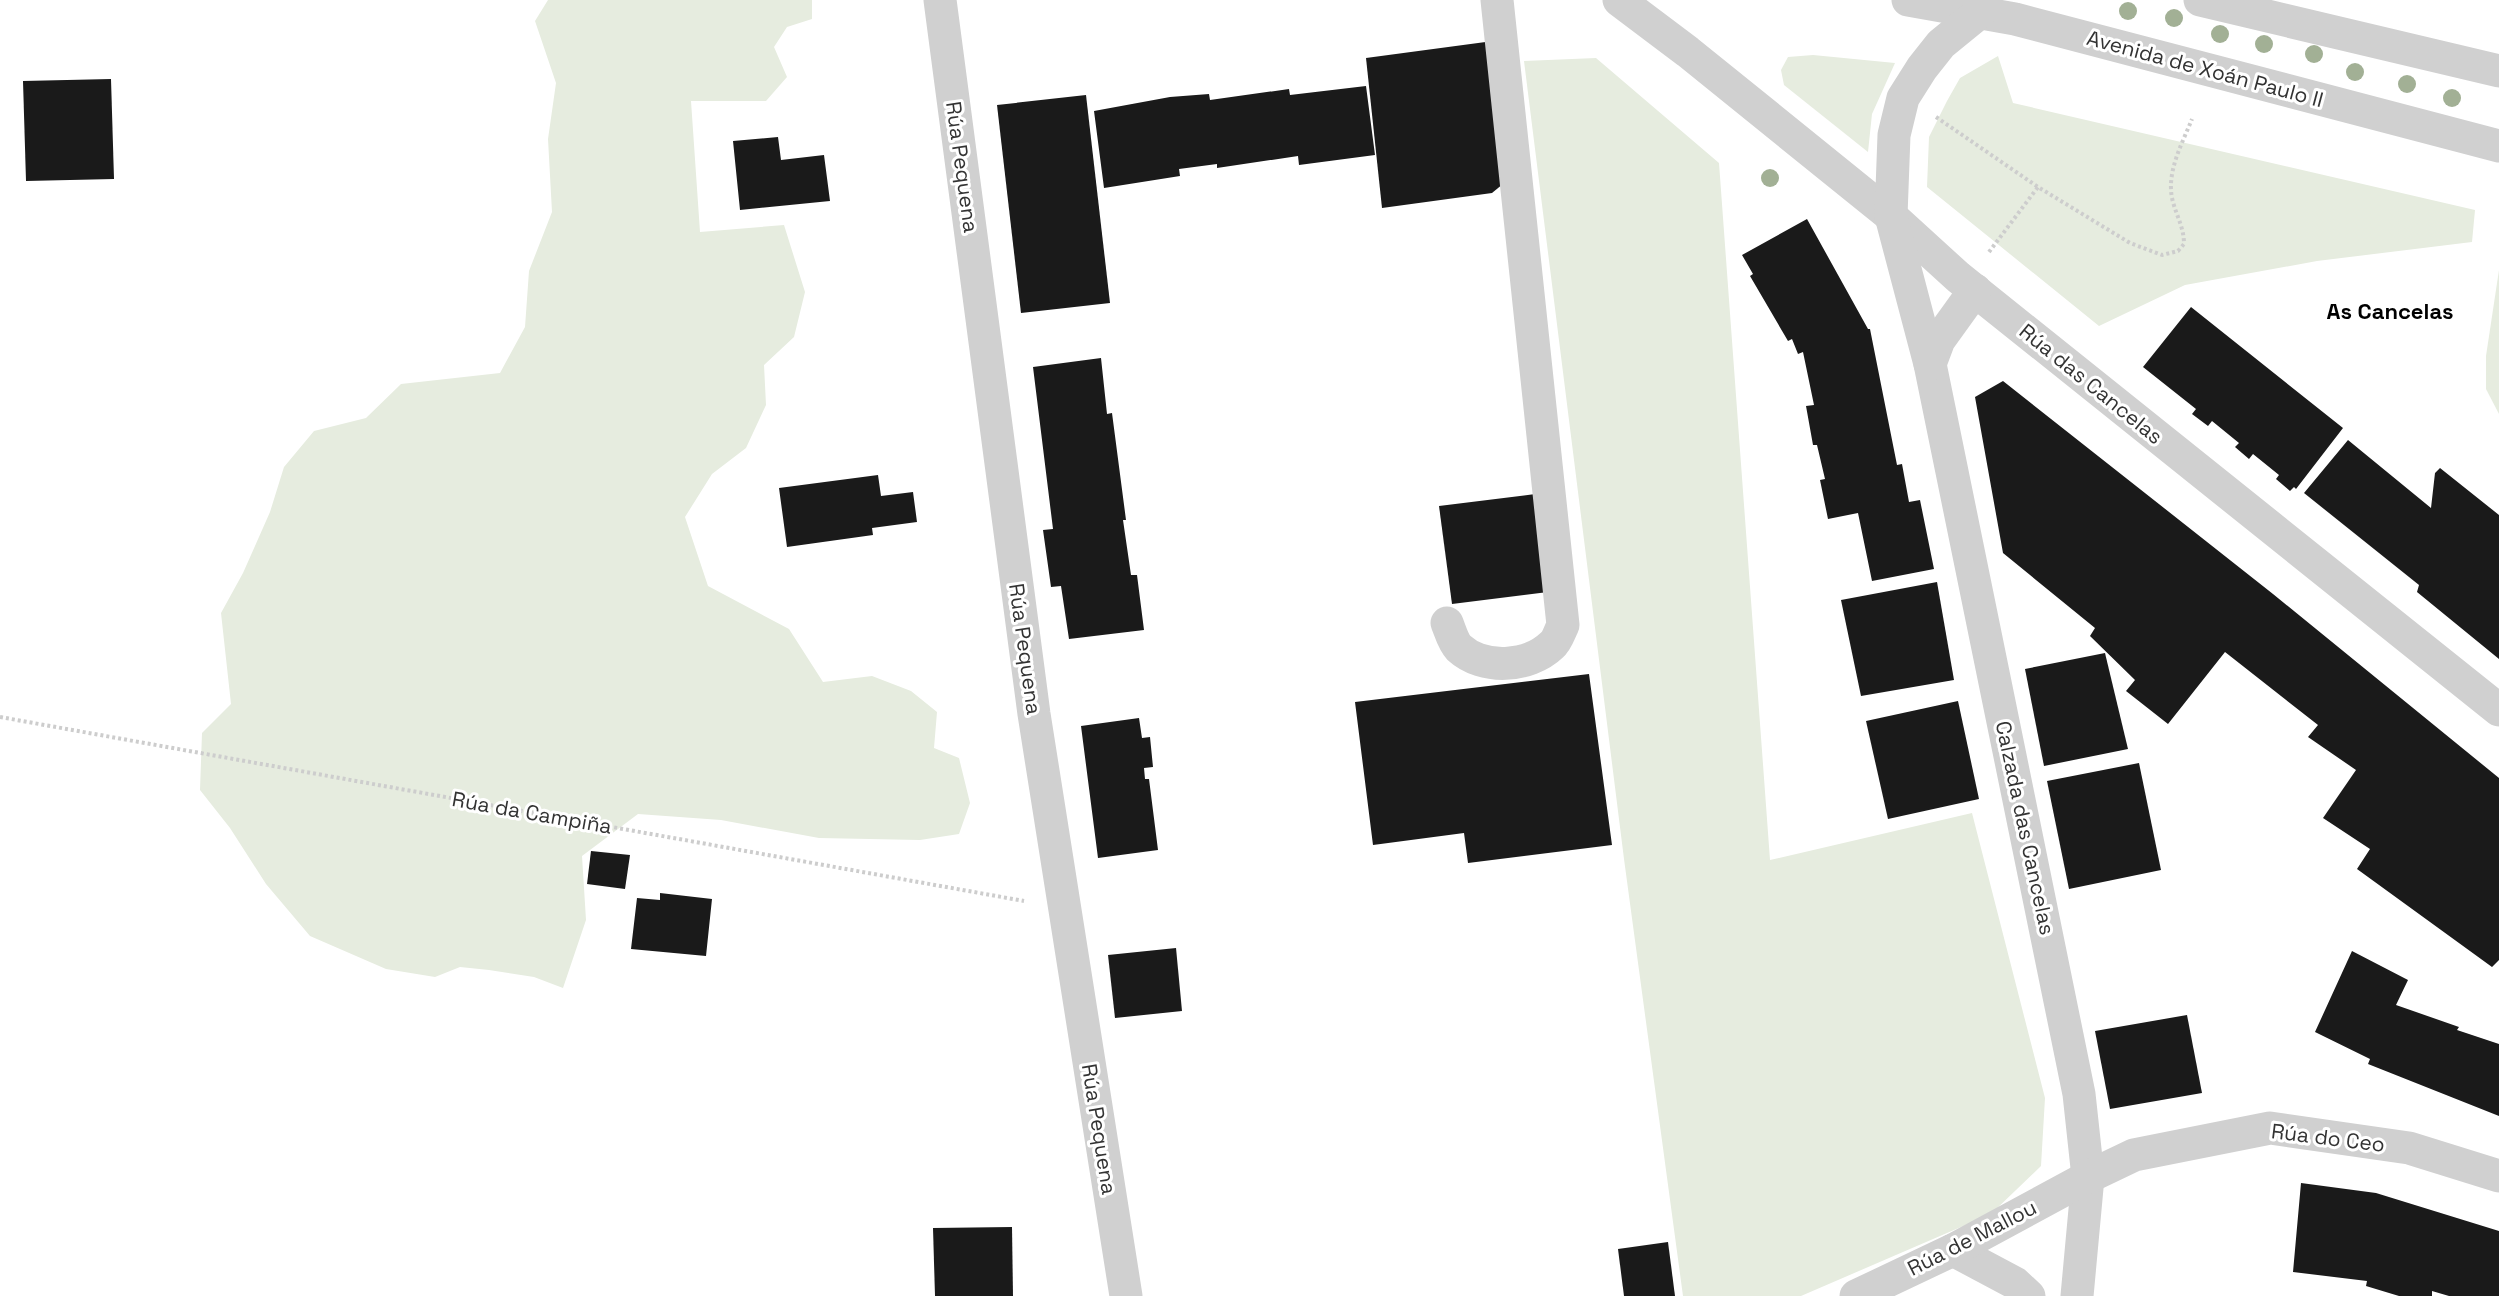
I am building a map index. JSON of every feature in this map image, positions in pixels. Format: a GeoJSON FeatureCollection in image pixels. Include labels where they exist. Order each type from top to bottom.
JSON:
{"type":"FeatureCollection","features":[{"type":"Feature","properties":{"kind":"street","name":"Rúa Pequena"},"geometry":{"type":"LineString","coordinates":[[940,0],[1034,714],[1126,1296]]}},
{"type":"Feature","properties":{"kind":"street"},"geometry":{"type":"LineString","coordinates":[[1448,623],[1457,646],[1479,661],[1504,664],[1535,657],[1554,645],[1563,625],[1497,0]]}},
{"type":"Feature","properties":{"kind":"street","name":"Rúa das Cancelas"},"geometry":{"type":"LineString","coordinates":[[1619,0],[1688,52],[1891,216],[1975,290],[2499,710]]}},
{"type":"Feature","properties":{"kind":"street","name":"Rúa das Cancelas"},"geometry":{"type":"LineString","coordinates":[[1649,0],[1660,18],[1688,52]]}},
{"type":"Feature","properties":{"kind":"street","name":"Avenida de Xoán Paulo II"},"geometry":{"type":"LineString","coordinates":[[1908,0],[2015,19],[2499,146]]}},
{"type":"Feature","properties":{"kind":"street"},"geometry":{"type":"LineString","coordinates":[[2200,0],[2499,71]]}},
{"type":"Feature","properties":{"kind":"street","name":"Calzada das Cancelas"},"geometry":{"type":"LineString","coordinates":[[1979,13],[1941,44],[1903,98],[1894,135],[1891,216],[1930,364],[2079,1094],[2088,1177],[2077,1296]]}},
{"type":"Feature","properties":{"kind":"street"},"geometry":{"type":"LineString","coordinates":[[1930,364],[1939,339],[1975,290]]}},
{"type":"Feature","properties":{"kind":"street","name":"Rúa do Ceo"},"geometry":{"type":"LineString","coordinates":[[2088,1177],[2134,1155],[2270,1128],[2409,1148],[2499,1176]]}},
{"type":"Feature","properties":{"kind":"street","name":"Rúa de Mallou"},"geometry":{"type":"LineString","coordinates":[[1856,1296],[1953,1250],[2088,1177]]}},
{"type":"Feature","properties":{"kind":"street"},"geometry":{"type":"LineString","coordinates":[[1953,1250],[2015,1283],[2029,1296]]}},
{"type":"Feature","properties":{"kind":"path"},"geometry":{"type":"LineString","coordinates":[[1929,111],[2038,187],[2130,243],[2162,255],[2170,255],[2184,244],[2179,217],[2172,201],[2173,175],[2176,159],[2192,119]]}},
{"type":"Feature","properties":{"kind":"path"},"geometry":{"type":"LineString","coordinates":[[1989,252],[2038,187]]}},
{"type":"Feature","properties":{"kind":"path","name":"Rúa da Campiña"},"geometry":{"type":"LineString","coordinates":[[0,717],[1064,908]]}},
{"type":"Feature","properties":{"kind":"shaded area"},"geometry":{"type":"Polygon","coordinates":[[[548,0],[812,0],[812,19],[787,27],[774,47],[787,77],[766,101],[691,101],[700,232],[784,225],[805,292],[794,337],[764,365],[766,405],[746,448],[712,474],[685,517],[708,586],[789,629],[823,682],[872,676],[911,691],[937,712],[934,748],[959,758],[970,803],[959,834],[920,840],[819,838],[721,820],[638,814],[582,856],[586,920],[563,988],[534,977],[489,970],[460,967],[435,977],[386,969],[310,936],[266,884],[230,828],[200,790],[202,733],[231,704],[221,613],[243,573],[270,512],[284,467],[314,431],[366,418],[401,384],[500,373],[525,327],[529,271],[552,212],[548,139],[556,83],[535,21],[548,0]]]}},
{"type":"Feature","properties":{"kind":"shaded area"},"geometry":{"type":"Polygon","coordinates":[[[1813,55],[1895,63],[1872,114],[1868,152],[1784,85],[1781,70],[1788,57],[1813,55]]]}},
{"type":"Feature","properties":{"kind":"shaded area"},"geometry":{"type":"Polygon","coordinates":[[[1998,56],[2013,103],[2475,210],[2472,242],[2317,261],[2185,285],[2099,326],[1927,187],[1929,137],[1947,101],[1960,78],[1998,56]]]}},
{"type":"Feature","properties":{"kind":"shaded area"},"geometry":{"type":"Polygon","coordinates":[[[1596,58],[1719,163],[1770,860],[1972,813],[2045,1098],[2041,1166],[1991,1214],[1801,1296],[1683,1296],[1624,859],[1524,61],[1596,58]]]}},
{"type":"Feature","properties":{"kind":"shaded area"},"geometry":{"type":"Polygon","coordinates":[[[2499,270],[2499,414],[2486,389],[2486,356],[2499,270]]]}},
{"type":"Feature","properties":{"kind":"building"},"geometry":{"type":"Polygon","coordinates":[[[1493,41],[1509,179],[1492,193],[1382,208],[1366,58],[1493,41]]]}},
{"type":"Feature","properties":{"kind":"building"},"geometry":{"type":"Polygon","coordinates":[[[111,79],[114,179],[26,181],[23,81],[111,79]]]}},
{"type":"Feature","properties":{"kind":"building"},"geometry":{"type":"Polygon","coordinates":[[[1366,86],[1375,155],[1299,165],[1298,156],[1217,168],[1217,164],[1179,169],[1180,176],[1104,188],[1094,111],[1170,97],[1209,94],[1210,100],[1289,89],[1290,95],[1366,86]]]}},
{"type":"Feature","properties":{"kind":"building"},"geometry":{"type":"Polygon","coordinates":[[[1086,95],[1110,303],[1021,313],[997,105],[1086,95]]]}},
{"type":"Feature","properties":{"kind":"building"},"geometry":{"type":"Polygon","coordinates":[[[778,137],[781,160],[824,155],[830,201],[740,210],[733,141],[778,137]]]}},
{"type":"Feature","properties":{"kind":"building"},"geometry":{"type":"Polygon","coordinates":[[[1807,219],[1870,329],[1897,465],[1902,464],[1909,502],[1920,500],[1934,569],[1872,581],[1858,513],[1828,519],[1820,480],[1825,479],[1817,445],[1813,445],[1806,406],[1814,405],[1803,352],[1798,354],[1792,339],[1788,341],[1750,276],[1753,274],[1742,255],[1807,219]]]}},
{"type":"Feature","properties":{"kind":"building"},"geometry":{"type":"Polygon","coordinates":[[[2191,307],[2343,428],[2296,489],[2294,487],[2290,491],[2276,479],[2279,475],[2253,454],[2249,459],[2235,447],[2239,443],[2212,421],[2208,426],[2192,414],[2196,409],[2143,367],[2191,307]]]}},
{"type":"Feature","properties":{"kind":"building"},"geometry":{"type":"Polygon","coordinates":[[[1101,358],[1107,414],[1112,413],[1131,575],[1137,575],[1144,630],[1069,639],[1061,586],[1051,587],[1043,530],[1053,529],[1033,367],[1101,358]]]}},
{"type":"Feature","properties":{"kind":"building"},"geometry":{"type":"Polygon","coordinates":[[[2003,381],[2273,594],[2499,778],[2499,960],[2492,967],[2357,869],[2370,849],[2323,818],[2356,770],[2308,737],[2318,725],[2225,652],[2168,724],[2126,691],[2135,680],[2090,636],[2095,628],[2003,553],[1975,397],[2003,381]]]}},
{"type":"Feature","properties":{"kind":"building"},"geometry":{"type":"Polygon","coordinates":[[[2348,440],[2431,508],[2435,473],[2440,468],[2499,515],[2499,659],[2417,592],[2419,585],[2304,493],[2348,440]]]}},
{"type":"Feature","properties":{"kind":"building"},"geometry":{"type":"Polygon","coordinates":[[[878,475],[881,496],[913,492],[917,522],[872,528],[873,535],[787,547],[779,488],[878,475]]]}},
{"type":"Feature","properties":{"kind":"building"},"geometry":{"type":"Polygon","coordinates":[[[1543,493],[1556,591],[1452,604],[1439,506],[1543,493]]]}},
{"type":"Feature","properties":{"kind":"building"},"geometry":{"type":"Polygon","coordinates":[[[1937,582],[1954,680],[1861,696],[1841,600],[1937,582]]]}},
{"type":"Feature","properties":{"kind":"building"},"geometry":{"type":"Polygon","coordinates":[[[2105,653],[2128,749],[2044,766],[2025,669],[2105,653]]]}},
{"type":"Feature","properties":{"kind":"building"},"geometry":{"type":"Polygon","coordinates":[[[1589,674],[1612,845],[1468,863],[1464,833],[1373,845],[1355,702],[1589,674]]]}},
{"type":"Feature","properties":{"kind":"building"},"geometry":{"type":"Polygon","coordinates":[[[1958,701],[1979,799],[1888,819],[1866,721],[1958,701]]]}},
{"type":"Feature","properties":{"kind":"building"},"geometry":{"type":"Polygon","coordinates":[[[1139,718],[1142,738],[1150,737],[1153,767],[1144,768],[1145,779],[1149,779],[1158,850],[1098,858],[1081,726],[1139,718]]]}},
{"type":"Feature","properties":{"kind":"building"},"geometry":{"type":"Polygon","coordinates":[[[2139,763],[2161,870],[2069,889],[2047,781],[2139,763]]]}},
{"type":"Feature","properties":{"kind":"building"},"geometry":{"type":"Polygon","coordinates":[[[591,851],[630,855],[625,889],[587,884],[591,851]]]}},
{"type":"Feature","properties":{"kind":"building"},"geometry":{"type":"Polygon","coordinates":[[[660,893],[712,899],[706,956],[631,949],[637,898],[660,900],[660,893]]]}},
{"type":"Feature","properties":{"kind":"building"},"geometry":{"type":"Polygon","coordinates":[[[1176,948],[1182,1011],[1115,1018],[1108,955],[1176,948]]]}},
{"type":"Feature","properties":{"kind":"building"},"geometry":{"type":"Polygon","coordinates":[[[2352,951],[2408,980],[2396,1005],[2499,1044],[2499,1116],[2368,1064],[2370,1059],[2315,1032],[2352,951]]]}},
{"type":"Feature","properties":{"kind":"building"},"geometry":{"type":"Polygon","coordinates":[[[2187,1015],[2202,1093],[2110,1109],[2095,1031],[2187,1015]]]}},
{"type":"Feature","properties":{"kind":"building"},"geometry":{"type":"Polygon","coordinates":[[[2301,1183],[2376,1193],[2499,1231],[2499,1296],[2449,1296],[2432,1291],[2432,1296],[2399,1296],[2366,1286],[2367,1281],[2293,1272],[2301,1183]]]}},
{"type":"Feature","properties":{"kind":"building"},"geometry":{"type":"Polygon","coordinates":[[[1012,1227],[1013,1296],[935,1296],[933,1228],[1012,1227]]]}},
{"type":"Feature","properties":{"kind":"building"},"geometry":{"type":"Polygon","coordinates":[[[1668,1242],[1675,1296],[1624,1296],[1618,1249],[1668,1242]]]}},
{"type":"Feature","properties":{"kind":"district","name":"As Cancelas"},"geometry":{"type":"Point","coordinates":[2390,311]}}]}
